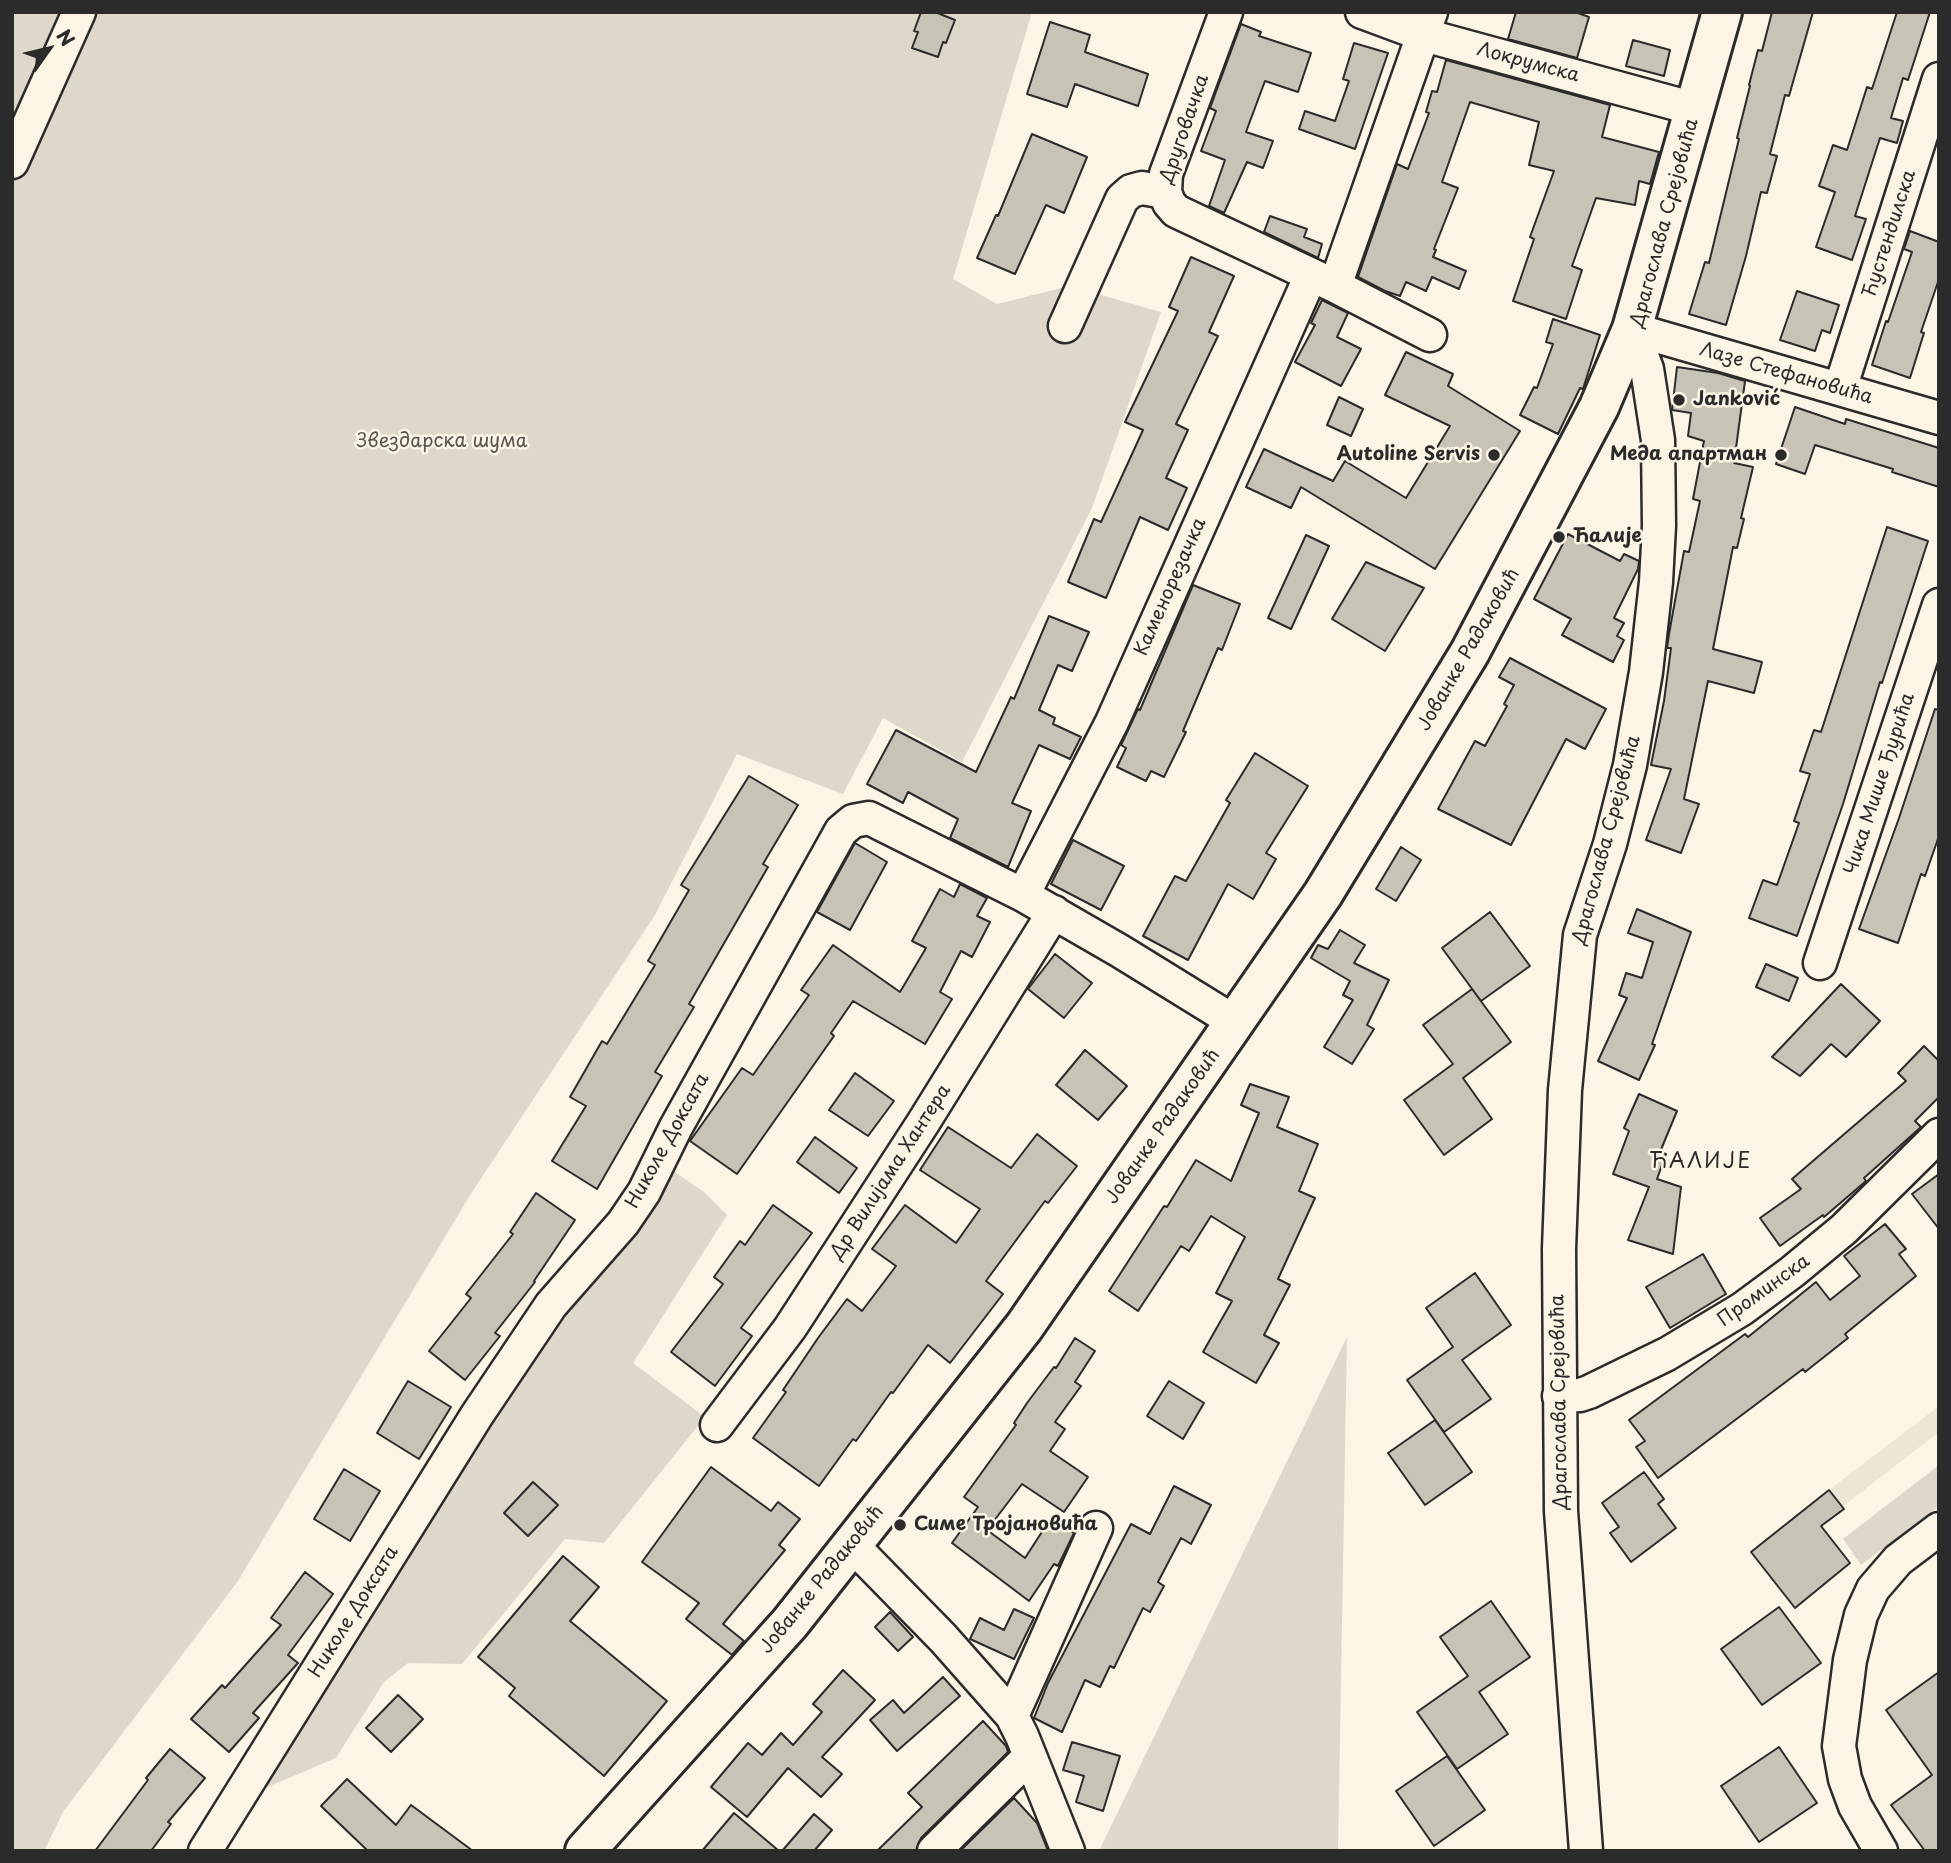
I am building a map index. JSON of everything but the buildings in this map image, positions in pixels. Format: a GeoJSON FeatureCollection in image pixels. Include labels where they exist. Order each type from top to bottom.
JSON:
{"type":"FeatureCollection","features":[{"type":"Feature","properties":{"kind":"main road","name":"Драгослава Срејовића"},"geometry":{"type":"LineString","coordinates":[[1633,329],[1722,12]]}},
{"type":"Feature","properties":{"kind":"main road","name":"Јованке Радаковић"},"geometry":{"type":"LineString","coordinates":[[585,1851],[790,1623],[1024,1327],[1324,894],[1471,652],[1585,437],[1633,329]]}},
{"type":"Feature","properties":{"kind":"street"},"geometry":{"type":"LineString","coordinates":[[12,162],[79,12]]}},
{"type":"Feature","properties":{"kind":"street","name":"Друговачка"},"geometry":{"type":"LineString","coordinates":[[1065,326],[1122,199],[1131,191],[1142,188],[1165,192],[1166,174],[1226,12]]}},
{"type":"Feature","properties":{"kind":"street","name":"Локрумска"},"geometry":{"type":"LineString","coordinates":[[1362,12],[1427,24],[1695,109]]}},
{"type":"Feature","properties":{"kind":"street","name":"Каменорезачка"},"geometry":{"type":"LineString","coordinates":[[1023,895],[1112,722],[1323,281],[1427,24]]}},
{"type":"Feature","properties":{"kind":"street","name":"Ћустендилска"},"geometry":{"type":"LineString","coordinates":[[1840,389],[1939,79]]}},
{"type":"Feature","properties":{"kind":"street"},"geometry":{"type":"LineString","coordinates":[[1165,192],[1176,211],[1430,335]]}},
{"type":"Feature","properties":{"kind":"street","name":"Лазе Стефановића"},"geometry":{"type":"LineString","coordinates":[[1633,329],[1939,418]]}},
{"type":"Feature","properties":{"kind":"street","name":"Драгослава Срејовића"},"geometry":{"type":"LineString","coordinates":[[1586,1851],[1561,1511],[1559,1250],[1565,1090],[1580,935],[1610,844],[1630,765],[1646,672],[1657,571],[1658,440],[1647,369],[1633,329]]}},
{"type":"Feature","properties":{"kind":"street","name":"Чика Мише Ђурића"},"geometry":{"type":"LineString","coordinates":[[1820,963],[1939,605]]}},
{"type":"Feature","properties":{"kind":"street","name":"Николе Доксата"},"geometry":{"type":"LineString","coordinates":[[205,1851],[477,1415],[551,1305],[623,1223],[644,1192],[676,1126],[841,831],[853,821],[869,818],[1023,895],[1235,1022]]}},
{"type":"Feature","properties":{"kind":"street","name":"Др Вилијама Хантера"},"geometry":{"type":"LineString","coordinates":[[717,1425],[790,1328],[923,1124],[1054,912]]}},
{"type":"Feature","properties":{"kind":"street","name":"Проминска"},"geometry":{"type":"LineString","coordinates":[[1559,1396],[1588,1392],[1667,1354],[1742,1309],[1793,1272],[1844,1229],[1939,1135]]}},
{"type":"Feature","properties":{"kind":"street"},"geometry":{"type":"LineString","coordinates":[[1012,1716],[1096,1528]]}},
{"type":"Feature","properties":{"kind":"street"},"geometry":{"type":"LineString","coordinates":[[1881,1851],[1854,1806],[1844,1779],[1839,1746],[1850,1660],[1861,1615],[1873,1589],[1898,1560],[1939,1530]]}},
{"type":"Feature","properties":{"kind":"street"},"geometry":{"type":"LineString","coordinates":[[852,1545],[943,1638],[1012,1716],[1068,1851]]}},
{"type":"Feature","properties":{"kind":"street"},"geometry":{"type":"LineString","coordinates":[[934,1851],[1030,1756]]}},
{"type":"Feature","properties":{"kind":"shaded area"},"geometry":{"type":"Polygon","coordinates":[[[1939,1406],[1939,1432],[1842,1507],[1829,1490],[1939,1406]]]}},
{"type":"Feature","properties":{"kind":"green space","name":"Звездарска шума"},"geometry":{"type":"Polygon","coordinates":[[[12,12],[1032,12],[953,279],[997,304],[1069,286],[1161,312],[1092,508],[962,762],[883,718],[843,794],[737,754],[655,915],[472,1192],[238,1581],[63,1812],[44,1851],[12,1851],[12,12]]]}},
{"type":"Feature","properties":{"kind":"green space"},"geometry":{"type":"Polygon","coordinates":[[[660,1162],[704,1192],[727,1215],[633,1363],[705,1417],[604,1543],[565,1539],[462,1664],[408,1663],[384,1682],[336,1758],[237,1800],[660,1162]]]}},
{"type":"Feature","properties":{"kind":"green space"},"geometry":{"type":"Polygon","coordinates":[[[1347,1337],[1338,1851],[1099,1851],[1347,1337]]]}},
{"type":"Feature","properties":{"kind":"green space"},"geometry":{"type":"Polygon","coordinates":[[[1939,1465],[1939,1506],[1861,1565],[1843,1539],[1939,1465]]]}},
{"type":"Feature","properties":{"kind":"place","name":"Janković"},"geometry":{"type":"Point","coordinates":[1679,400]}},
{"type":"Feature","properties":{"kind":"place","name":"Autoline Servis"},"geometry":{"type":"Point","coordinates":[1494,455]}},
{"type":"Feature","properties":{"kind":"place","name":"Меда апартман"},"geometry":{"type":"Point","coordinates":[1781,455]}},
{"type":"Feature","properties":{"kind":"place","name":"Ћалије"},"geometry":{"type":"Point","coordinates":[1559,537]}},
{"type":"Feature","properties":{"kind":"place","name":"Симе Тројановића"},"geometry":{"type":"Point","coordinates":[900,1525]}},
{"type":"Feature","properties":{"kind":"district","name":"ЋАЛИЈЕ"},"geometry":{"type":"Point","coordinates":[1701,1162]}}]}
